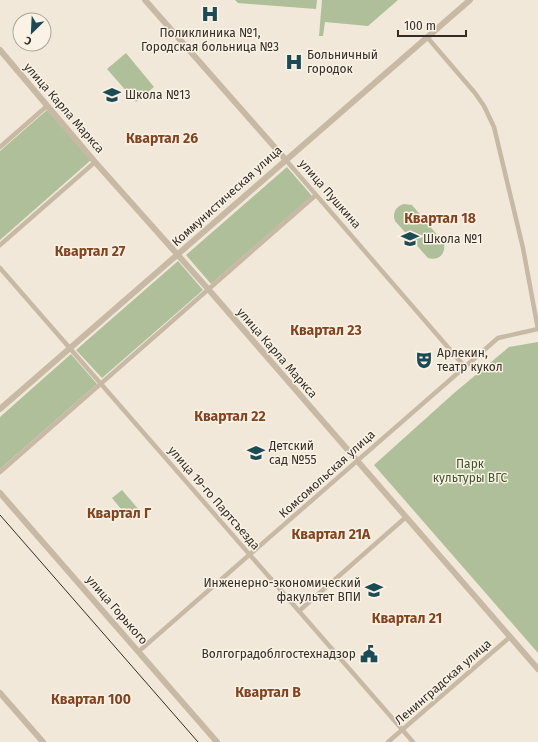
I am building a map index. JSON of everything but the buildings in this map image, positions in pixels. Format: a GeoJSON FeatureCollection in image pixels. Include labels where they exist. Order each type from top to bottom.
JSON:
{"type":"FeatureCollection","features":[{"type":"Feature","properties":{"kind":"street","name":"улица Пушкина"},"geometry":{"type":"LineString","coordinates":[[145,0],[465,367]]}},
{"type":"Feature","properties":{"kind":"street","name":"Коммунистическая улица"},"geometry":{"type":"LineString","coordinates":[[0,409],[470,0]]}},
{"type":"Feature","properties":{"kind":"street"},"geometry":{"type":"LineString","coordinates":[[427,36],[475,93],[484,106],[494,127],[522,241],[538,329]]}},
{"type":"Feature","properties":{"kind":"street","name":"улица Карла Маркса"},"geometry":{"type":"LineString","coordinates":[[0,50],[47,106],[538,669]]}},
{"type":"Feature","properties":{"kind":"street"},"geometry":{"type":"LineString","coordinates":[[0,147],[47,106]]}},
{"type":"Feature","properties":{"kind":"street"},"geometry":{"type":"LineString","coordinates":[[0,245],[96,162]]}},
{"type":"Feature","properties":{"kind":"street"},"geometry":{"type":"LineString","coordinates":[[0,472],[316,196]]}},
{"type":"Feature","properties":{"kind":"street","name":"улица 19-го Партсъезда"},"geometry":{"type":"LineString","coordinates":[[0,268],[413,742]]}},
{"type":"Feature","properties":{"kind":"street","name":"Комсомольская улица"},"geometry":{"type":"LineString","coordinates":[[138,652],[250,555],[356,460],[498,338],[538,329]]}},
{"type":"Feature","properties":{"kind":"street","name":"улица Горького"},"geometry":{"type":"LineString","coordinates":[[0,493],[217,742]]}},
{"type":"Feature","properties":{"kind":"street"},"geometry":{"type":"LineString","coordinates":[[299,611],[406,517]]}},
{"type":"Feature","properties":{"kind":"street","name":"Ленинградская улица"},"geometry":{"type":"LineString","coordinates":[[388,742],[510,637]]}},
{"type":"Feature","properties":{"kind":"street"},"geometry":{"type":"LineString","coordinates":[[0,693],[43,742]]}},
{"type":"Feature","properties":{"kind":"green space"},"geometry":{"type":"Polygon","coordinates":[[[235,0],[317,0],[316,9],[238,3],[235,0]]]}},
{"type":"Feature","properties":{"kind":"green space"},"geometry":{"type":"Polygon","coordinates":[[[322,0],[398,0],[368,26],[325,22],[323,36],[319,36],[322,0]]]}},
{"type":"Feature","properties":{"kind":"green space"},"geometry":{"type":"Polygon","coordinates":[[[126,53],[154,87],[136,102],[107,69],[126,53]]]}},
{"type":"Feature","properties":{"kind":"green space"},"geometry":{"type":"Polygon","coordinates":[[[47,110],[91,160],[0,240],[0,151],[47,110]]]}},
{"type":"Feature","properties":{"kind":"green space"},"geometry":{"type":"Polygon","coordinates":[[[287,167],[312,196],[211,284],[186,255],[287,167]]]}},
{"type":"Feature","properties":{"kind":"green space"},"geometry":{"type":"Polygon","coordinates":[[[404,204],[412,205],[444,243],[444,250],[441,256],[432,259],[428,258],[395,221],[395,210],[404,204]]]}},
{"type":"Feature","properties":{"kind":"green space"},"geometry":{"type":"Polygon","coordinates":[[[178,261],[203,290],[102,378],[76,350],[178,261]]]}},
{"type":"Feature","properties":{"kind":"green space","name":"Парк культуры ВГС"},"geometry":{"type":"Polygon","coordinates":[[[538,342],[538,653],[374,465],[453,394],[509,347],[538,342]]]}},
{"type":"Feature","properties":{"kind":"green space"},"geometry":{"type":"Polygon","coordinates":[[[71,354],[97,384],[0,469],[0,417],[71,354]]]}},
{"type":"Feature","properties":{"kind":"green space"},"geometry":{"type":"Polygon","coordinates":[[[122,490],[140,511],[130,520],[112,498],[122,490]]]}},
{"type":"Feature","properties":{"kind":"tram line"},"geometry":{"type":"LineString","coordinates":[[0,515],[198,742]]}},
{"type":"Feature","properties":{"kind":"place","name":"Поликлиника №1, Городская больница №3"},"geometry":{"type":"Point","coordinates":[210,14]}},
{"type":"Feature","properties":{"kind":"place","name":"Больничный городок"},"geometry":{"type":"Point","coordinates":[294,62]}},
{"type":"Feature","properties":{"kind":"place","name":"Школа №13"},"geometry":{"type":"Point","coordinates":[112,95]}},
{"type":"Feature","properties":{"kind":"place","name":"Школа №1"},"geometry":{"type":"Point","coordinates":[410,239]}},
{"type":"Feature","properties":{"kind":"place","name":"Арлекин, театр кукол"},"geometry":{"type":"Point","coordinates":[424,360]}},
{"type":"Feature","properties":{"kind":"place","name":"Детский сад №55"},"geometry":{"type":"Point","coordinates":[256,453]}},
{"type":"Feature","properties":{"kind":"place","name":"Инженерно-экономический факультет ВПИ"},"geometry":{"type":"Point","coordinates":[374,590]}},
{"type":"Feature","properties":{"kind":"place","name":"Волгоградоблгостехнадзор"},"geometry":{"type":"Point","coordinates":[369,654]}},
{"type":"Feature","properties":{"kind":"district","name":"Квартал 26"},"geometry":{"type":"Point","coordinates":[162,138]}},
{"type":"Feature","properties":{"kind":"district","name":"Квартал 18"},"geometry":{"type":"Point","coordinates":[440,218]}},
{"type":"Feature","properties":{"kind":"district","name":"Квартал 27"},"geometry":{"type":"Point","coordinates":[90,251]}},
{"type":"Feature","properties":{"kind":"district","name":"Квартал 23"},"geometry":{"type":"Point","coordinates":[326,330]}},
{"type":"Feature","properties":{"kind":"district","name":"Квартал 22"},"geometry":{"type":"Point","coordinates":[230,416]}},
{"type":"Feature","properties":{"kind":"district","name":"Квартал Г"},"geometry":{"type":"Point","coordinates":[119,513]}},
{"type":"Feature","properties":{"kind":"district","name":"Квартал 21А"},"geometry":{"type":"Point","coordinates":[331,534]}},
{"type":"Feature","properties":{"kind":"district","name":"Квартал 21"},"geometry":{"type":"Point","coordinates":[407,618]}},
{"type":"Feature","properties":{"kind":"district","name":"Квартал В"},"geometry":{"type":"Point","coordinates":[268,692]}},
{"type":"Feature","properties":{"kind":"district","name":"Квартал 100"},"geometry":{"type":"Point","coordinates":[91,699]}}]}
